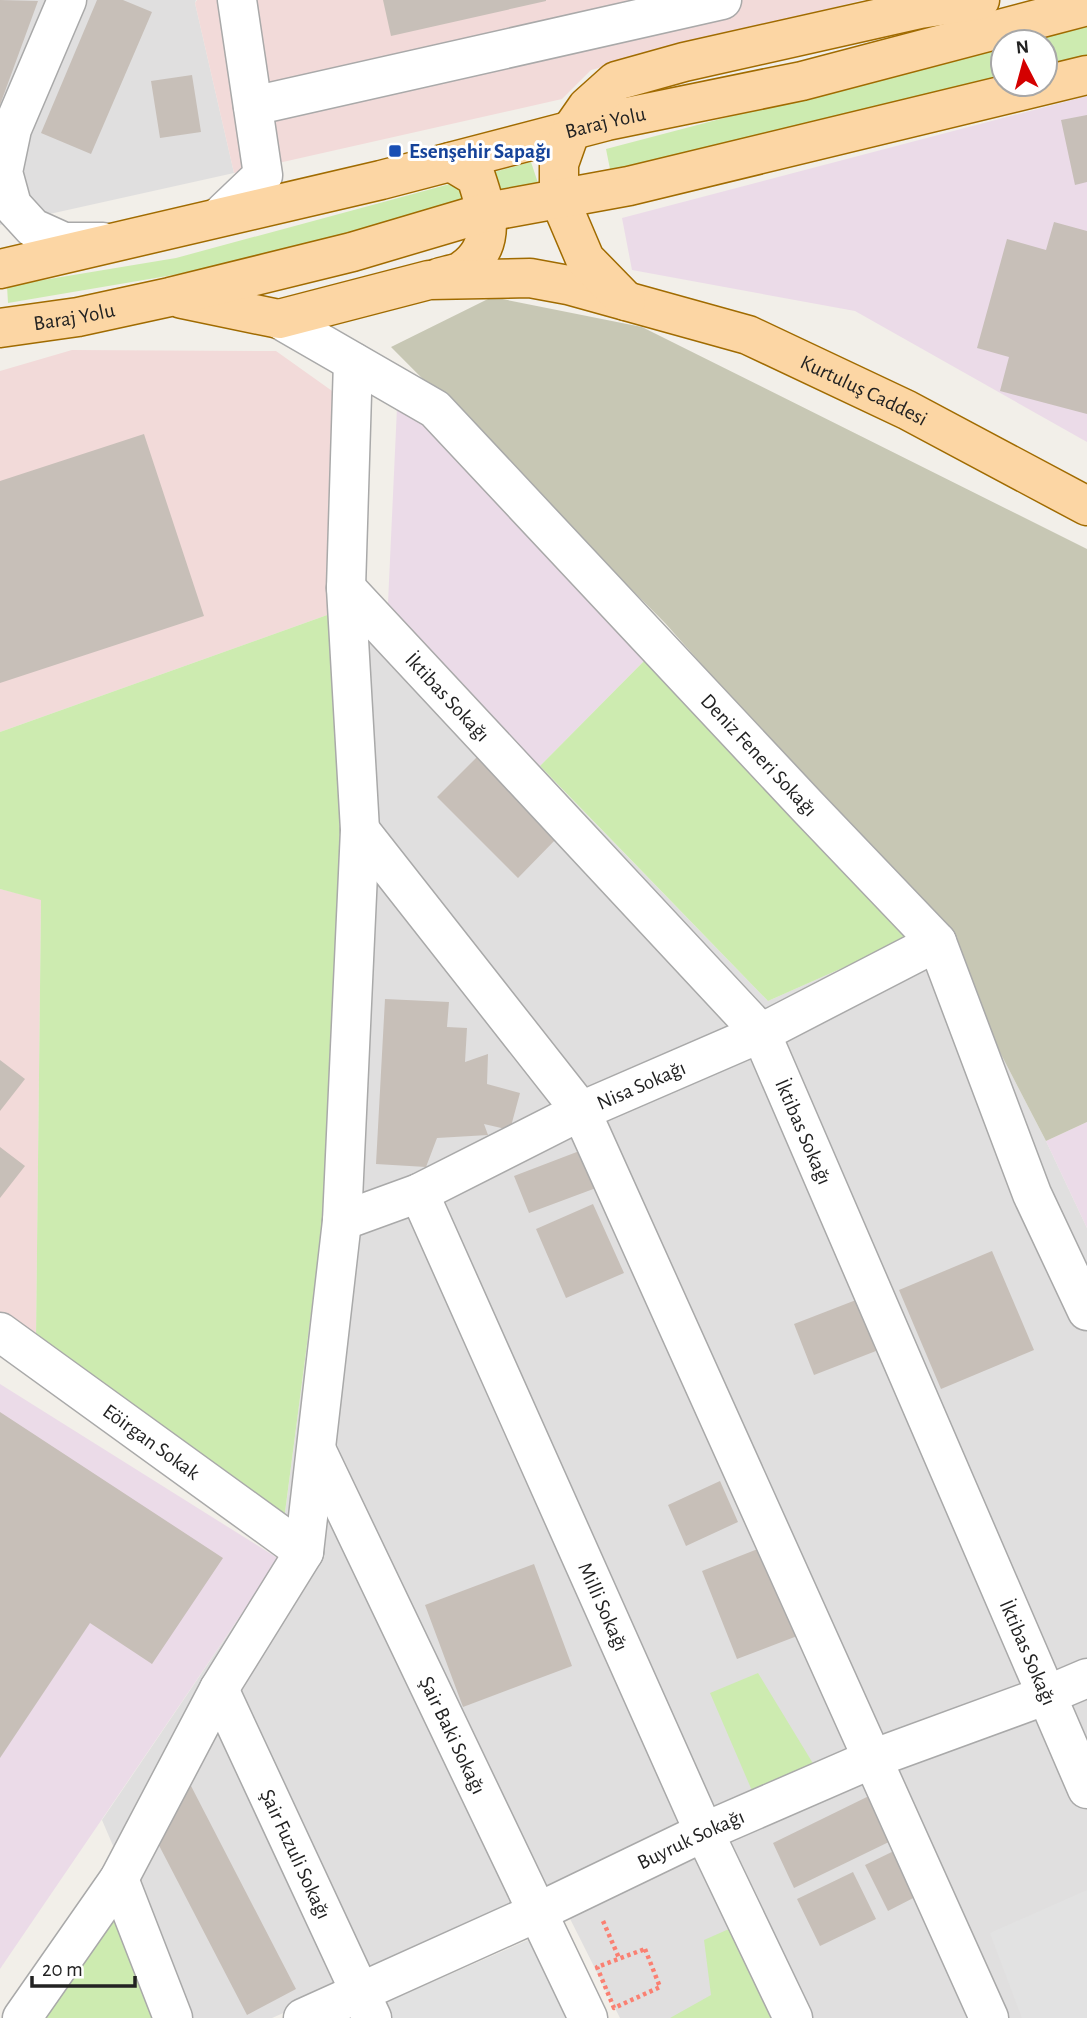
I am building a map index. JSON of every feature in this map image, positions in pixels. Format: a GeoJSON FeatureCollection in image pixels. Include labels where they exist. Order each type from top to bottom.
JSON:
{"type":"FeatureCollection","features":[{"type":"Feature","properties":{"kind":"main road"},"geometry":{"type":"LineString","coordinates":[[627,303],[585,259],[559,198],[559,164],[571,130],[587,107],[616,81],[684,62],[920,9],[980,0]]}},
{"type":"Feature","properties":{"kind":"main road","name":"Baraj Yolu"},"geometry":{"type":"LineString","coordinates":[[0,269],[451,162],[620,118],[802,81],[1087,6]]}},
{"type":"Feature","properties":{"kind":"main road","name":"Baraj Yolu"},"geometry":{"type":"LineString","coordinates":[[0,328],[78,317],[170,297],[352,252],[487,212],[629,186],[1087,75]]}},
{"type":"Feature","properties":{"kind":"main road"},"geometry":{"type":"LineString","coordinates":[[170,297],[279,319],[463,270],[485,247],[487,212],[476,177],[451,162]]}},
{"type":"Feature","properties":{"kind":"main road"},"geometry":{"type":"LineString","coordinates":[[0,258],[44,259]]}},
{"type":"Feature","properties":{"kind":"main road","name":"Kurtuluş Caddesi"},"geometry":{"type":"LineString","coordinates":[[429,280],[530,278],[568,285],[748,334],[907,410],[1087,506]]}},
{"type":"Feature","properties":{"kind":"street"},"geometry":{"type":"LineString","coordinates":[[67,0],[12,129],[3,172],[12,205],[33,228],[64,242],[112,242]]}},
{"type":"Feature","properties":{"kind":"street"},"geometry":{"type":"LineString","coordinates":[[237,0],[263,175],[298,199]]}},
{"type":"Feature","properties":{"kind":"street"},"geometry":{"type":"LineString","coordinates":[[253,106],[722,0]]}},
{"type":"Feature","properties":{"kind":"street"},"geometry":{"type":"LineString","coordinates":[[219,217],[263,175]]}},
{"type":"Feature","properties":{"kind":"street","name":"Deniz Feneri Sokağı"},"geometry":{"type":"LineString","coordinates":[[279,319],[435,409],[937,942],[1032,1194],[1087,1311]]}},
{"type":"Feature","properties":{"kind":"street"},"geometry":{"type":"LineString","coordinates":[[22,2018],[119,1879],[219,1689],[304,1552],[342,1221],[360,830],[346,588],[354,362]]}},
{"type":"Feature","properties":{"kind":"street","name":"İktibas Sokağı"},"geometry":{"type":"LineString","coordinates":[[346,588],[761,1033],[1087,1788]]}},
{"type":"Feature","properties":{"kind":"street"},"geometry":{"type":"LineString","coordinates":[[360,830],[581,1111],[989,2018]]}},
{"type":"Feature","properties":{"kind":"street","name":"Nisa Sokağı"},"geometry":{"type":"LineString","coordinates":[[342,1221],[419,1193],[581,1111],[761,1033],[937,942]]}},
{"type":"Feature","properties":{"kind":"street","name":"Milli Sokağı"},"geometry":{"type":"LineString","coordinates":[[419,1193],[704,1832],[793,2018]]}},
{"type":"Feature","properties":{"kind":"street","name":"Eöirgan Sokak"},"geometry":{"type":"LineString","coordinates":[[0,1332],[304,1552]]}},
{"type":"Feature","properties":{"kind":"street","name":"Şair Baki Sokağı"},"geometry":{"type":"LineString","coordinates":[[317,1451],[588,2018]]}},
{"type":"Feature","properties":{"kind":"street","name":"Buyruk Sokağı"},"geometry":{"type":"LineString","coordinates":[[303,2018],[366,2006],[538,1912],[704,1832],[872,1759],[1087,1678]]}},
{"type":"Feature","properties":{"kind":"street","name":"Şair Fuzuli Sokağı"},"geometry":{"type":"LineString","coordinates":[[219,1689],[366,2006]]}},
{"type":"Feature","properties":{"kind":"street"},"geometry":{"type":"LineString","coordinates":[[119,1879],[173,2018]]}},
{"type":"Feature","properties":{"kind":"path"},"geometry":{"type":"LineString","coordinates":[[645,1949],[660,1987],[614,2008],[597,1968],[619,1958],[645,1949]]}},
{"type":"Feature","properties":{"kind":"shaded area"},"geometry":{"type":"Polygon","coordinates":[[[0,0],[196,0],[234,173],[0,225],[0,0]]]}},
{"type":"Feature","properties":{"kind":"shaded area"},"geometry":{"type":"Polygon","coordinates":[[[197,0],[863,0],[591,70],[562,99],[234,173],[195,3],[197,0]]]}},
{"type":"Feature","properties":{"kind":"shaded area"},"geometry":{"type":"Polygon","coordinates":[[[1087,96],[1087,442],[855,311],[632,270],[622,218],[1087,96]]]}},
{"type":"Feature","properties":{"kind":"shaded area"},"geometry":{"type":"Polygon","coordinates":[[[492,297],[642,327],[1087,549],[1087,1122],[1046,1141],[935,927],[665,623],[391,347],[492,297]]]}},
{"type":"Feature","properties":{"kind":"shaded area"},"geometry":{"type":"Polygon","coordinates":[[[72,350],[276,351],[342,398],[330,614],[0,732],[0,371],[72,350]]]}},
{"type":"Feature","properties":{"kind":"shaded area"},"geometry":{"type":"Polygon","coordinates":[[[397,408],[429,417],[651,654],[540,766],[483,708],[388,603],[397,408]]]}},
{"type":"Feature","properties":{"kind":"shaded area"},"geometry":{"type":"Polygon","coordinates":[[[388,603],[483,708],[768,1001],[935,927],[1046,1141],[1087,1228],[1087,2018],[620,2018],[553,1885],[368,1976],[272,2018],[187,2018],[102,1820],[279,1559],[324,1214],[330,614],[388,603]]]}},
{"type":"Feature","properties":{"kind":"shaded area"},"geometry":{"type":"Polygon","coordinates":[[[0,889],[41,899],[36,1338],[0,1318],[0,889]]]}},
{"type":"Feature","properties":{"kind":"shaded area"},"geometry":{"type":"Polygon","coordinates":[[[1087,1122],[1087,1228],[1046,1141],[1087,1122]]]}},
{"type":"Feature","properties":{"kind":"shaded area"},"geometry":{"type":"Polygon","coordinates":[[[0,1384],[279,1559],[0,1969],[0,1384]]]}},
{"type":"Feature","properties":{"kind":"shaded area"},"geometry":{"type":"Polygon","coordinates":[[[1087,1890],[1087,2018],[1022,2018],[990,1933],[1087,1890]]]}},
{"type":"Feature","properties":{"kind":"shaded area"},"geometry":{"type":"Polygon","coordinates":[[[535,1937],[574,2018],[386,2018],[380,2005],[535,1937]]]}},
{"type":"Feature","properties":{"kind":"green space"},"geometry":{"type":"Polygon","coordinates":[[[1087,23],[1087,55],[1059,63],[1059,30],[1087,23]]]}},
{"type":"Feature","properties":{"kind":"green space"},"geometry":{"type":"Polygon","coordinates":[[[989,49],[989,82],[612,179],[606,149],[989,49]]]}},
{"type":"Feature","properties":{"kind":"green space"},"geometry":{"type":"Polygon","coordinates":[[[531,162],[540,189],[179,274],[8,303],[7,286],[176,258],[531,162]]]}},
{"type":"Feature","properties":{"kind":"green space"},"geometry":{"type":"Polygon","coordinates":[[[330,614],[343,826],[324,1214],[284,1520],[36,1338],[41,900],[0,889],[0,732],[330,614]]]}},
{"type":"Feature","properties":{"kind":"green space"},"geometry":{"type":"Polygon","coordinates":[[[651,654],[919,934],[768,1001],[540,766],[651,654]]]}},
{"type":"Feature","properties":{"kind":"green space"},"geometry":{"type":"Polygon","coordinates":[[[758,1673],[817,1770],[753,1793],[710,1693],[758,1673]]]}},
{"type":"Feature","properties":{"kind":"green space"},"geometry":{"type":"Polygon","coordinates":[[[131,1888],[187,2018],[41,2018],[131,1888]]]}},
{"type":"Feature","properties":{"kind":"green space"},"geometry":{"type":"Polygon","coordinates":[[[738,1925],[783,2018],[670,2018],[711,1995],[704,1940],[738,1925]]]}},
{"type":"Feature","properties":{"kind":"building"},"geometry":{"type":"Polygon","coordinates":[[[0,0],[38,1],[0,105],[0,0]]]}},
{"type":"Feature","properties":{"kind":"building"},"geometry":{"type":"Polygon","coordinates":[[[97,0],[123,0],[152,12],[91,154],[41,133],[97,0]]]}},
{"type":"Feature","properties":{"kind":"building"},"geometry":{"type":"Polygon","coordinates":[[[383,0],[546,0],[546,1],[391,36],[383,0]]]}},
{"type":"Feature","properties":{"kind":"building"},"geometry":{"type":"Polygon","coordinates":[[[192,75],[201,132],[160,138],[151,81],[192,75]]]}},
{"type":"Feature","properties":{"kind":"building"},"geometry":{"type":"Polygon","coordinates":[[[1087,115],[1087,182],[1075,185],[1061,120],[1087,115]]]}},
{"type":"Feature","properties":{"kind":"building"},"geometry":{"type":"Polygon","coordinates":[[[1054,222],[1087,231],[1087,414],[1000,391],[1009,357],[977,348],[1007,239],[1046,250],[1054,222]]]}},
{"type":"Feature","properties":{"kind":"building"},"geometry":{"type":"Polygon","coordinates":[[[144,434],[204,616],[0,683],[0,481],[144,434]]]}},
{"type":"Feature","properties":{"kind":"building"},"geometry":{"type":"Polygon","coordinates":[[[477,757],[558,837],[518,878],[437,797],[477,757]]]}},
{"type":"Feature","properties":{"kind":"building"},"geometry":{"type":"Polygon","coordinates":[[[385,999],[449,1002],[447,1027],[467,1028],[465,1062],[488,1054],[487,1084],[520,1093],[510,1130],[484,1124],[488,1135],[437,1138],[426,1167],[376,1164],[385,999]]]}},
{"type":"Feature","properties":{"kind":"building"},"geometry":{"type":"Polygon","coordinates":[[[0,1060],[25,1079],[0,1111],[0,1060]]]}},
{"type":"Feature","properties":{"kind":"building"},"geometry":{"type":"Polygon","coordinates":[[[0,1147],[25,1166],[0,1198],[0,1147]]]}},
{"type":"Feature","properties":{"kind":"building"},"geometry":{"type":"Polygon","coordinates":[[[582,1150],[596,1188],[529,1213],[514,1176],[582,1150]]]}},
{"type":"Feature","properties":{"kind":"building"},"geometry":{"type":"Polygon","coordinates":[[[593,1204],[624,1273],[566,1298],[536,1229],[593,1204]]]}},
{"type":"Feature","properties":{"kind":"building"},"geometry":{"type":"Polygon","coordinates":[[[992,1251],[1034,1350],[941,1389],[899,1290],[992,1251]]]}},
{"type":"Feature","properties":{"kind":"building"},"geometry":{"type":"Polygon","coordinates":[[[856,1300],[876,1351],[814,1375],[794,1324],[856,1300]]]}},
{"type":"Feature","properties":{"kind":"building"},"geometry":{"type":"Polygon","coordinates":[[[0,1412],[223,1558],[152,1664],[90,1623],[0,1758],[0,1412]]]}},
{"type":"Feature","properties":{"kind":"building"},"geometry":{"type":"Polygon","coordinates":[[[720,1481],[738,1522],[686,1546],[668,1505],[720,1481]]]}},
{"type":"Feature","properties":{"kind":"building"},"geometry":{"type":"Polygon","coordinates":[[[770,1544],[805,1633],[737,1659],[702,1571],[770,1544]]]}},
{"type":"Feature","properties":{"kind":"building"},"geometry":{"type":"Polygon","coordinates":[[[534,1564],[572,1666],[463,1707],[425,1605],[534,1564]]]}},
{"type":"Feature","properties":{"kind":"building"},"geometry":{"type":"Polygon","coordinates":[[[190,1784],[296,1989],[247,2015],[151,1830],[190,1784]]]}},
{"type":"Feature","properties":{"kind":"building"},"geometry":{"type":"Polygon","coordinates":[[[873,1794],[895,1839],[794,1888],[773,1843],[873,1794]]]}},
{"type":"Feature","properties":{"kind":"building"},"geometry":{"type":"Polygon","coordinates":[[[900,1848],[923,1893],[888,1911],[865,1865],[900,1848]]]}},
{"type":"Feature","properties":{"kind":"building"},"geometry":{"type":"Polygon","coordinates":[[[853,1872],[876,1919],[820,1946],[797,1899],[853,1872]]]}},
{"type":"Feature","properties":{"kind":"place","name":"Esenşehir Sapağı"},"geometry":{"type":"Point","coordinates":[395,151]}}]}
